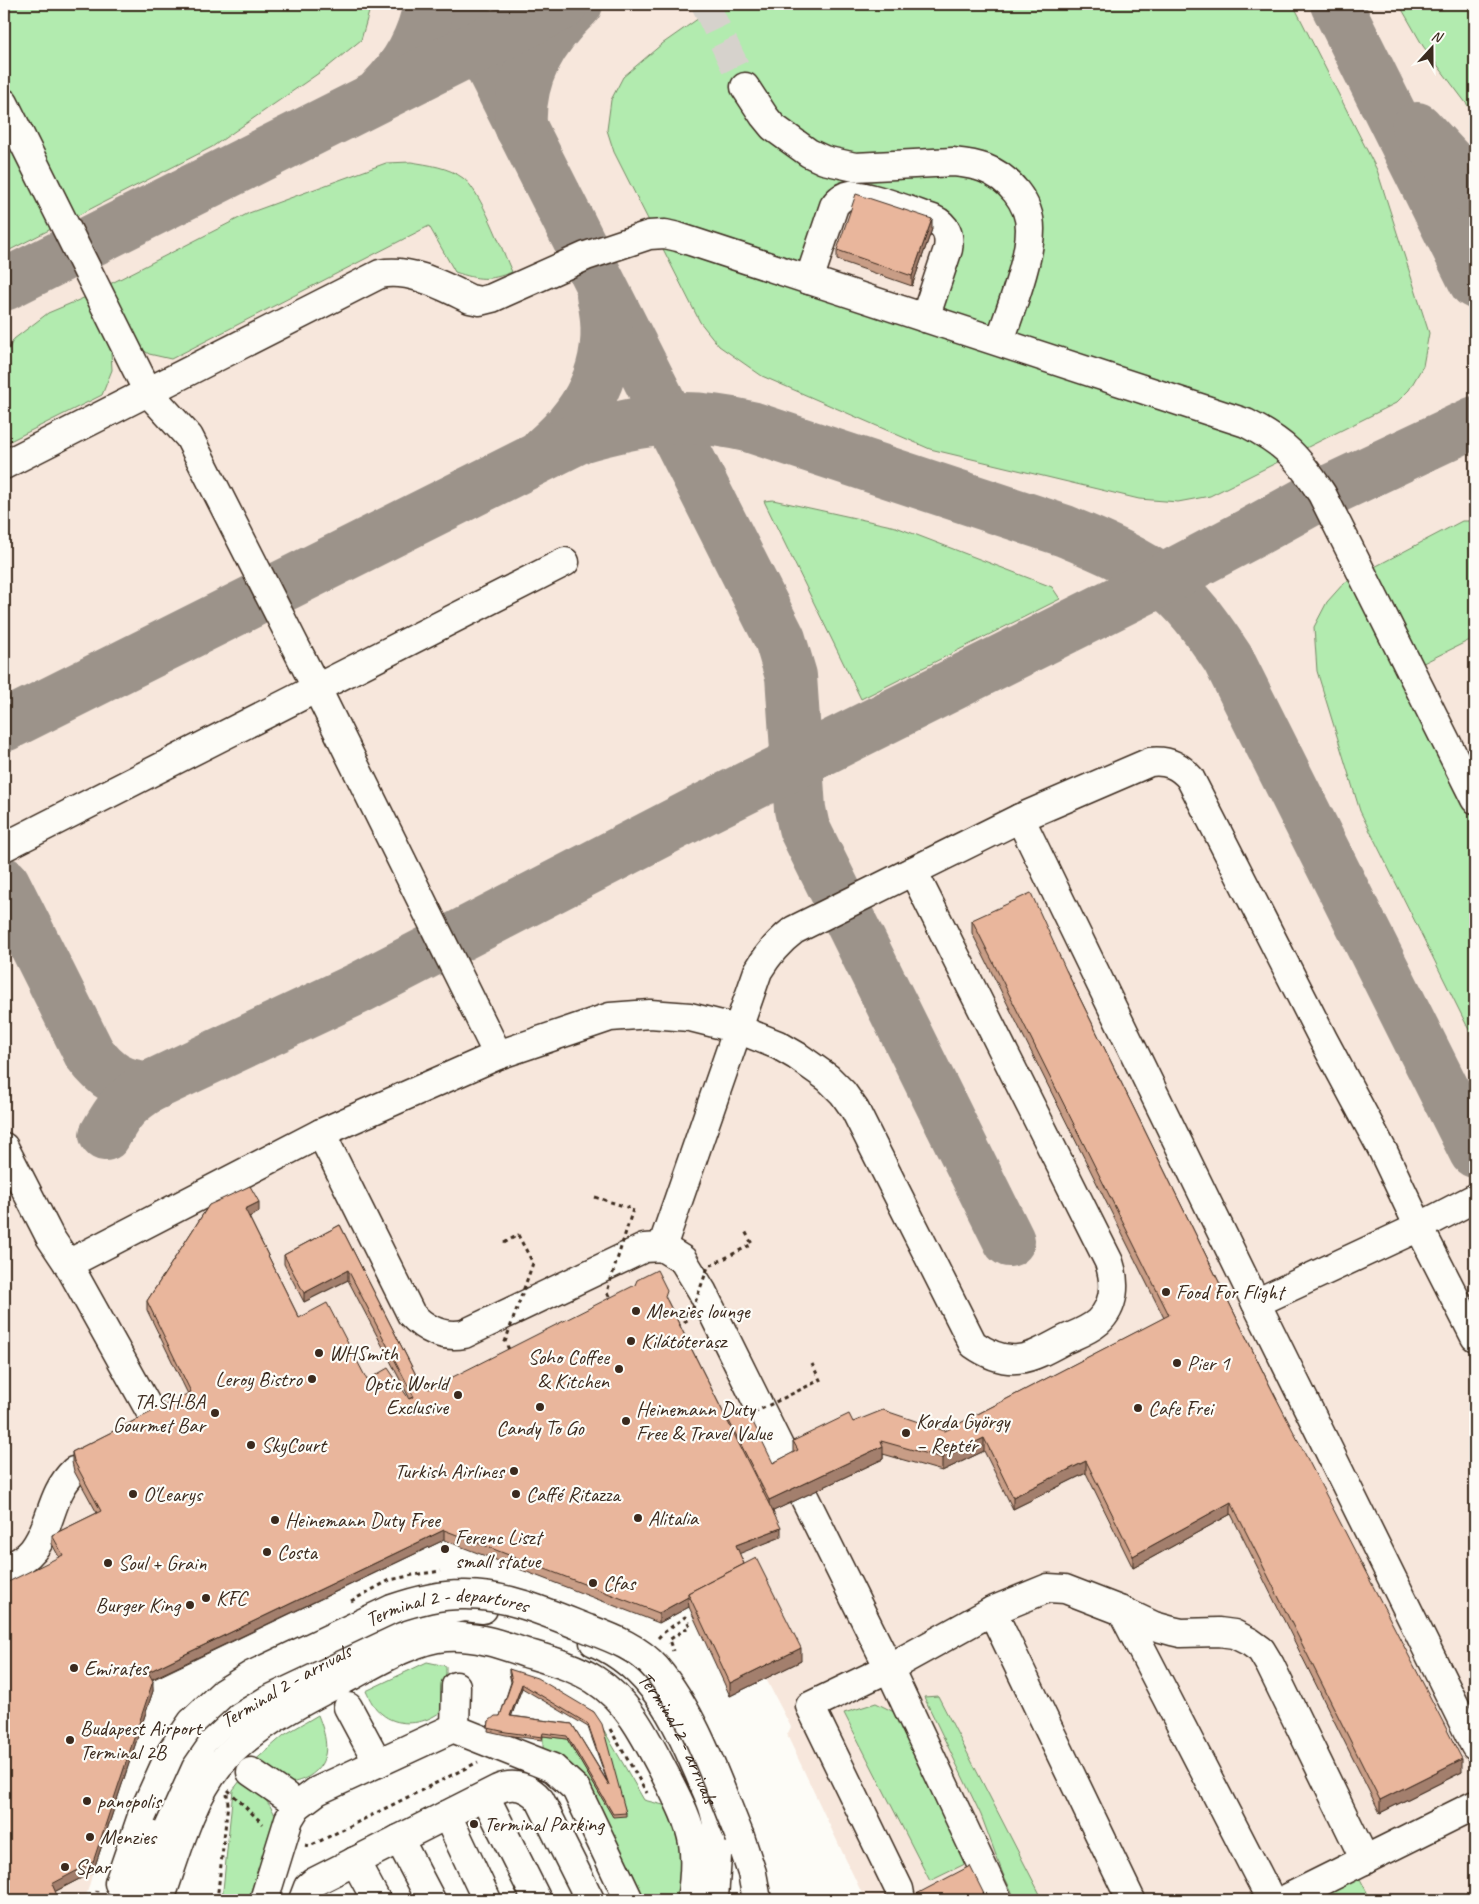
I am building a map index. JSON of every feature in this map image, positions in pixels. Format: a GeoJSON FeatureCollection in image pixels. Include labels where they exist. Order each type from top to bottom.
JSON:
{"type":"FeatureCollection","features":[{"type":"Feature","properties":{"kind":"street"},"geometry":{"type":"LineString","coordinates":[[746,87],[773,127],[809,153],[824,160],[855,167],[953,162],[969,164],[985,168],[1015,190],[1022,200],[1030,228],[1023,268],[1000,341]]}},
{"type":"Feature","properties":{"kind":"street"},"geometry":{"type":"LineString","coordinates":[[4,104],[148,392],[188,437],[316,687],[498,1055]]}},
{"type":"Feature","properties":{"kind":"street"},"geometry":{"type":"LineString","coordinates":[[809,280],[834,206],[844,197],[849,195],[865,197],[933,218],[944,225],[949,240],[948,249],[925,318]]}},
{"type":"Feature","properties":{"kind":"street"},"geometry":{"type":"LineString","coordinates":[[4,465],[380,274],[394,271],[409,273],[470,299],[480,301],[492,298],[586,256],[649,235],[665,234],[678,236],[1246,423],[1268,434],[1287,449],[1303,466],[1322,494],[1475,799]]}},
{"type":"Feature","properties":{"kind":"street"},"geometry":{"type":"LineString","coordinates":[[4,847],[565,562]]}},
{"type":"Feature","properties":{"kind":"street"},"geometry":{"type":"LineString","coordinates":[[662,1247],[758,971],[768,954],[782,939],[794,930],[1020,818],[1150,762],[1166,762],[1183,770],[1190,778],[1204,804],[1323,1039],[1383,1151],[1475,1337]]}},
{"type":"Feature","properties":{"kind":"street"},"geometry":{"type":"LineString","coordinates":[[1020,818],[1256,1303],[1475,1746]]}},
{"type":"Feature","properties":{"kind":"street"},"geometry":{"type":"LineString","coordinates":[[68,1264],[321,1133],[498,1055],[610,1017],[650,1014],[690,1017],[738,1029],[778,1045],[828,1078],[843,1092],[866,1133],[973,1344],[984,1352],[998,1358],[1015,1360],[1032,1358],[1097,1323],[1105,1314],[1112,1299],[1114,1286],[1109,1262],[913,871]]}},
{"type":"Feature","properties":{"kind":"street"},"geometry":{"type":"LineString","coordinates":[[321,1133],[411,1314],[425,1326],[445,1336],[464,1334],[644,1248],[662,1247],[683,1260],[702,1291],[889,1668],[998,1900]]}},
{"type":"Feature","properties":{"kind":"street"},"geometry":{"type":"LineString","coordinates":[[4,1147],[50,1237],[68,1264],[155,1420]]}},
{"type":"Feature","properties":{"kind":"street"},"geometry":{"type":"LineString","coordinates":[[1256,1303],[1419,1227],[1475,1198]]}},
{"type":"Feature","properties":{"kind":"street"},"geometry":{"type":"LineString","coordinates":[[4,1569],[16,1564],[33,1550],[59,1490],[74,1471]]}},
{"type":"Feature","properties":{"kind":"street"},"geometry":{"type":"LineString","coordinates":[[901,1900],[899,1889],[810,1706],[889,1668],[992,1611],[1048,1588],[1056,1587],[1122,1611],[1154,1626],[1181,1633],[1219,1632],[1234,1634],[1261,1650],[1365,1860]]}},
{"type":"Feature","properties":{"kind":"street","name":"Terminal 2 - departures"},"geometry":{"type":"LineString","coordinates":[[114,1900],[142,1816],[160,1774],[183,1734],[203,1711],[223,1693],[252,1675],[392,1609],[441,1596],[464,1595],[495,1597],[529,1606],[614,1639],[643,1655],[656,1668],[690,1718],[740,1837],[752,1874],[757,1900]]}},
{"type":"Feature","properties":{"kind":"street","name":"Terminal 2 - arrivals"},"geometry":{"type":"LineString","coordinates":[[132,1900],[181,1774],[204,1740],[223,1722],[303,1674],[365,1641],[432,1613],[465,1607],[525,1617],[607,1648],[639,1671],[662,1698],[680,1728],[712,1805],[717,1826],[714,1900]]}},
{"type":"Feature","properties":{"kind":"street"},"geometry":{"type":"LineString","coordinates":[[992,1611],[1131,1900]]}},
{"type":"Feature","properties":{"kind":"street"},"geometry":{"type":"LineString","coordinates":[[1122,1611],[1271,1900]]}},
{"type":"Feature","properties":{"kind":"street"},"geometry":{"type":"LineString","coordinates":[[1158,1680],[1170,1650],[1181,1633]]}},
{"type":"Feature","properties":{"kind":"street","name":"Terminal 2 - arrivals"},"geometry":{"type":"LineString","coordinates":[[160,1900],[202,1791],[219,1766],[242,1741],[280,1714],[402,1648],[444,1637],[464,1636],[507,1646],[572,1669],[595,1680],[621,1702],[647,1740],[676,1795],[690,1827],[694,1854],[691,1900]]}},
{"type":"Feature","properties":{"kind":"street"},"geometry":{"type":"LineString","coordinates":[[455,1729],[456,1686]]}},
{"type":"Feature","properties":{"kind":"street"},"geometry":{"type":"LineString","coordinates":[[348,1707],[378,1763]]}},
{"type":"Feature","properties":{"kind":"street"},"geometry":{"type":"LineString","coordinates":[[264,1900],[289,1819],[297,1806],[317,1791],[449,1730],[455,1729],[553,1768],[576,1788],[629,1900]]}},
{"type":"Feature","properties":{"kind":"street"},"geometry":{"type":"LineString","coordinates":[[240,1777],[286,1796],[297,1806]]}},
{"type":"Feature","properties":{"kind":"street"},"geometry":{"type":"LineString","coordinates":[[314,1894],[355,1861],[508,1786],[532,1790],[540,1800],[590,1900]]}},
{"type":"Feature","properties":{"kind":"street"},"geometry":{"type":"LineString","coordinates":[[485,1796],[538,1900]]}},
{"type":"Feature","properties":{"kind":"street"},"geometry":{"type":"LineString","coordinates":[[1284,1900],[1475,1805]]}},
{"type":"Feature","properties":{"kind":"street"},"geometry":{"type":"LineString","coordinates":[[446,1815],[487,1900]]}},
{"type":"Feature","properties":{"kind":"street"},"geometry":{"type":"LineString","coordinates":[[400,1839],[430,1900]]}},
{"type":"Feature","properties":{"kind":"street"},"geometry":{"type":"LineString","coordinates":[[355,1861],[376,1900]]}},
{"type":"Feature","properties":{"kind":"path"},"geometry":{"type":"LineString","coordinates":[[595,1197],[633,1209],[607,1292],[614,1306]]}},
{"type":"Feature","properties":{"kind":"path"},"geometry":{"type":"LineString","coordinates":[[675,1326],[689,1320],[708,1267],[752,1244],[745,1231]]}},
{"type":"Feature","properties":{"kind":"path"},"geometry":{"type":"LineString","coordinates":[[504,1243],[518,1235],[533,1263],[505,1342],[513,1356]]}},
{"type":"Feature","properties":{"kind":"path"},"geometry":{"type":"LineString","coordinates":[[743,1418],[820,1380],[812,1364]]}},
{"type":"Feature","properties":{"kind":"path"},"geometry":{"type":"LineString","coordinates":[[662,1633],[685,1617],[690,1626],[670,1640]]}},
{"type":"Feature","properties":{"kind":"path"},"geometry":{"type":"LineString","coordinates":[[608,1725],[649,1798]]}},
{"type":"Feature","properties":{"kind":"path"},"geometry":{"type":"LineString","coordinates":[[226,1788],[262,1821],[269,1834],[310,1846],[498,1752],[496,1744]]}},
{"type":"Feature","properties":{"kind":"path"},"geometry":{"type":"LineString","coordinates":[[222,1796],[226,1788],[240,1777]]}},
{"type":"Feature","properties":{"kind":"path"},"geometry":{"type":"LineString","coordinates":[[217,1900],[228,1803],[226,1788]]}},
{"type":"Feature","properties":{"kind":"shaded area"},"geometry":{"type":"Polygon","coordinates":[[[4,4],[1475,4],[1475,1900],[865,1900],[787,1735],[791,1727],[766,1679],[730,1696],[688,1606],[659,1623],[444,1540],[149,1681],[153,1691],[85,1900],[4,1900],[4,4]]]}},
{"type":"Feature","properties":{"kind":"green space"},"geometry":{"type":"Polygon","coordinates":[[[4,4],[371,5],[361,40],[329,66],[212,147],[4,253],[4,4]]]}},
{"type":"Feature","properties":{"kind":"green space"},"geometry":{"type":"Polygon","coordinates":[[[719,4],[1293,4],[1377,170],[1429,333],[1423,366],[1409,390],[1396,403],[1210,496],[1178,502],[1139,499],[930,449],[762,376],[719,346],[700,322],[614,152],[607,130],[611,100],[623,77],[662,44],[719,4]],[[834,195],[799,277],[933,320],[955,238],[834,195]]]}},
{"type":"Feature","properties":{"kind":"green space"},"geometry":{"type":"Polygon","coordinates":[[[1399,4],[1475,4],[1475,115],[1423,46],[1399,4]]]}},
{"type":"Feature","properties":{"kind":"green space"},"geometry":{"type":"Polygon","coordinates":[[[411,162],[451,171],[470,185],[484,208],[512,272],[497,277],[484,278],[471,277],[455,272],[429,226],[171,359],[149,354],[133,343],[106,286],[249,213],[386,163],[411,162]]]}},
{"type":"Feature","properties":{"kind":"green space"},"geometry":{"type":"Polygon","coordinates":[[[86,297],[111,351],[112,370],[102,395],[4,444],[4,357],[14,339],[48,313],[86,297]]]}},
{"type":"Feature","properties":{"kind":"green space"},"geometry":{"type":"Polygon","coordinates":[[[773,500],[896,527],[1052,587],[1060,599],[861,699],[764,501],[773,500]]]}},
{"type":"Feature","properties":{"kind":"green space"},"geometry":{"type":"Polygon","coordinates":[[[1462,521],[1475,521],[1475,645],[1472,639],[1401,674],[1475,814],[1475,1042],[1360,811],[1317,671],[1314,627],[1327,602],[1344,583],[1462,521]]]}},
{"type":"Feature","properties":{"kind":"green space"},"geometry":{"type":"Polygon","coordinates":[[[427,1662],[446,1666],[446,1706],[439,1713],[428,1719],[408,1723],[394,1721],[382,1714],[371,1701],[366,1691],[427,1662]]]}},
{"type":"Feature","properties":{"kind":"green space"},"geometry":{"type":"Polygon","coordinates":[[[938,1696],[1043,1900],[1016,1900],[1003,1874],[981,1815],[924,1697],[938,1696]]]}},
{"type":"Feature","properties":{"kind":"green space"},"geometry":{"type":"Polygon","coordinates":[[[876,1703],[896,1713],[971,1861],[930,1881],[844,1713],[876,1703]]]}},
{"type":"Feature","properties":{"kind":"green space"},"geometry":{"type":"Polygon","coordinates":[[[318,1715],[324,1732],[325,1757],[316,1771],[308,1777],[294,1782],[286,1782],[252,1763],[284,1735],[318,1715]]]}},
{"type":"Feature","properties":{"kind":"green space"},"geometry":{"type":"Polygon","coordinates":[[[602,1727],[644,1800],[671,1807],[686,1842],[683,1900],[633,1900],[543,1756],[543,1736],[567,1739],[613,1817],[602,1727]]]}},
{"type":"Feature","properties":{"kind":"green space"},"geometry":{"type":"Polygon","coordinates":[[[240,1781],[270,1805],[276,1818],[248,1900],[222,1900],[233,1790],[240,1781]]]}},
{"type":"Feature","properties":{"kind":"green space"},"geometry":{"type":"Polygon","coordinates":[[[1359,1877],[1371,1900],[1313,1900],[1359,1877]]]}},
{"type":"Feature","properties":{"kind":"building"},"geometry":{"type":"Polygon","coordinates":[[[856,194],[932,219],[912,276],[837,250],[856,194]]]}},
{"type":"Feature","properties":{"kind":"building","name":"Pier 1"},"geometry":{"type":"Polygon","coordinates":[[[1031,893],[1066,970],[1270,1386],[1462,1759],[1380,1800],[1231,1502],[1133,1556],[1086,1461],[1013,1497],[984,1438],[942,1458],[881,1441],[883,1446],[769,1500],[727,1417],[746,1408],[773,1463],[798,1450],[793,1441],[849,1414],[853,1422],[883,1410],[945,1431],[1169,1315],[972,920],[1031,893]]]}},
{"type":"Feature","properties":{"kind":"building"},"geometry":{"type":"Polygon","coordinates":[[[250,1186],[259,1202],[245,1209],[299,1318],[327,1303],[367,1380],[388,1368],[409,1399],[414,1397],[348,1270],[304,1293],[284,1255],[340,1225],[421,1385],[429,1389],[635,1285],[637,1280],[657,1270],[667,1290],[665,1296],[781,1528],[736,1545],[744,1564],[688,1593],[688,1597],[659,1613],[444,1530],[148,1672],[153,1681],[93,1862],[52,1884],[59,1900],[4,1900],[4,1584],[63,1555],[52,1535],[101,1511],[74,1461],[72,1452],[191,1392],[147,1301],[209,1205],[250,1186]]]}},
{"type":"Feature","properties":{"kind":"building"},"geometry":{"type":"Polygon","coordinates":[[[756,1558],[801,1648],[730,1683],[688,1593],[756,1558]]]}},
{"type":"Feature","properties":{"kind":"building"},"geometry":{"type":"Polygon","coordinates":[[[509,1669],[537,1678],[594,1712],[602,1724],[626,1813],[613,1814],[567,1736],[543,1733],[542,1737],[488,1728],[489,1721],[495,1716],[500,1716],[512,1681],[509,1669]],[[522,1684],[510,1716],[572,1724],[609,1785],[588,1724],[522,1684]]]}},
{"type":"Feature","properties":{"kind":"building"},"geometry":{"type":"Polygon","coordinates":[[[970,1866],[987,1900],[910,1900],[909,1898],[970,1866]]]}},
{"type":"Feature","properties":{"kind":"taxiway"},"geometry":{"type":"LineString","coordinates":[[382,92],[399,73],[413,52],[423,29],[429,4]]}},
{"type":"Feature","properties":{"kind":"taxiway"},"geometry":{"type":"LineString","coordinates":[[459,4],[780,639],[791,676],[800,809],[804,828],[1009,1241]]}},
{"type":"Feature","properties":{"kind":"taxiway"},"geometry":{"type":"LineString","coordinates":[[4,285],[562,4]]}},
{"type":"Feature","properties":{"kind":"taxiway"},"geometry":{"type":"LineString","coordinates":[[521,128],[523,92],[534,60],[553,31],[577,4]]}},
{"type":"Feature","properties":{"kind":"taxiway"},"geometry":{"type":"LineString","coordinates":[[1336,4],[1475,283]]}},
{"type":"Feature","properties":{"kind":"taxiway"},"geometry":{"type":"LineString","coordinates":[[1417,128],[1475,191]]}},
{"type":"Feature","properties":{"kind":"taxiway"},"geometry":{"type":"LineString","coordinates":[[546,450],[577,418],[597,381],[603,361],[606,340],[606,318],[602,295]]}},
{"type":"Feature","properties":{"kind":"taxiway"},"geometry":{"type":"LineString","coordinates":[[4,726],[580,437],[634,424],[677,418],[709,420],[751,427],[1065,531],[1139,565],[1181,597],[1198,616],[1228,659],[1475,1152]]}},
{"type":"Feature","properties":{"kind":"taxiway"},"geometry":{"type":"LineString","coordinates":[[105,1135],[123,1107],[149,1087],[357,989],[706,808],[1162,580],[1322,494],[1475,422]]}},
{"type":"Feature","properties":{"kind":"taxiway"},"geometry":{"type":"LineString","coordinates":[[4,883],[89,1053],[101,1068],[114,1078],[130,1084],[149,1087]]}},
{"type":"Feature","properties":{"kind":"tunnel"},"geometry":{"type":"LineString","coordinates":[[705,4],[745,87]]}},
{"type":"Feature","properties":{"kind":"place","name":"Food For Flight"},"geometry":{"type":"Point","coordinates":[1166,1292]}},
{"type":"Feature","properties":{"kind":"place","name":"Menzies lounge"},"geometry":{"type":"Point","coordinates":[636,1311]}},
{"type":"Feature","properties":{"kind":"place","name":"Kilátóterasz"},"geometry":{"type":"Point","coordinates":[631,1341]}},
{"type":"Feature","properties":{"kind":"place","name":"WHSmith"},"geometry":{"type":"Point","coordinates":[319,1353]}},
{"type":"Feature","properties":{"kind":"place","name":"Pier 1"},"geometry":{"type":"Point","coordinates":[1177,1363]}},
{"type":"Feature","properties":{"kind":"place","name":"Soho Coffee & Kitchen"},"geometry":{"type":"Point","coordinates":[619,1369]}},
{"type":"Feature","properties":{"kind":"place","name":"Leroy Bistro"},"geometry":{"type":"Point","coordinates":[312,1379]}},
{"type":"Feature","properties":{"kind":"place","name":"Optic World Exclusive"},"geometry":{"type":"Point","coordinates":[458,1395]}},
{"type":"Feature","properties":{"kind":"place","name":"Candy To Go"},"geometry":{"type":"Point","coordinates":[540,1407]}},
{"type":"Feature","properties":{"kind":"place","name":"Cafe Frei"},"geometry":{"type":"Point","coordinates":[1138,1408]}},
{"type":"Feature","properties":{"kind":"place","name":"TA.SH.BA Gourmet Bar"},"geometry":{"type":"Point","coordinates":[215,1413]}},
{"type":"Feature","properties":{"kind":"place","name":"Heinemann Duty Free & Travel Value"},"geometry":{"type":"Point","coordinates":[626,1421]}},
{"type":"Feature","properties":{"kind":"place","name":"Korda György – Reptér"},"geometry":{"type":"Point","coordinates":[906,1433]}},
{"type":"Feature","properties":{"kind":"place","name":"SkyCourt"},"geometry":{"type":"Point","coordinates":[251,1445]}},
{"type":"Feature","properties":{"kind":"place","name":"Turkish Airlines"},"geometry":{"type":"Point","coordinates":[514,1471]}},
{"type":"Feature","properties":{"kind":"place","name":"O'Learys"},"geometry":{"type":"Point","coordinates":[133,1494]}},
{"type":"Feature","properties":{"kind":"place","name":"Caffé Ritazza"},"geometry":{"type":"Point","coordinates":[516,1494]}},
{"type":"Feature","properties":{"kind":"place","name":"Alitalia"},"geometry":{"type":"Point","coordinates":[638,1518]}},
{"type":"Feature","properties":{"kind":"place","name":"Heinemann Duty Free"},"geometry":{"type":"Point","coordinates":[275,1520]}},
{"type":"Feature","properties":{"kind":"place","name":"Ferenc Liszt small statue"},"geometry":{"type":"Point","coordinates":[445,1549]}},
{"type":"Feature","properties":{"kind":"place","name":"Costa"},"geometry":{"type":"Point","coordinates":[267,1552]}},
{"type":"Feature","properties":{"kind":"place","name":"Soul + Grain"},"geometry":{"type":"Point","coordinates":[108,1563]}},
{"type":"Feature","properties":{"kind":"place","name":"Cfas"},"geometry":{"type":"Point","coordinates":[593,1583]}},
{"type":"Feature","properties":{"kind":"place","name":"KFC"},"geometry":{"type":"Point","coordinates":[206,1598]}},
{"type":"Feature","properties":{"kind":"place","name":"Burger King"},"geometry":{"type":"Point","coordinates":[190,1605]}},
{"type":"Feature","properties":{"kind":"place","name":"Emirates"},"geometry":{"type":"Point","coordinates":[74,1668]}},
{"type":"Feature","properties":{"kind":"place","name":"Budapest Airport Terminal 2B"},"geometry":{"type":"Point","coordinates":[70,1740]}},
{"type":"Feature","properties":{"kind":"place","name":"panopolis"},"geometry":{"type":"Point","coordinates":[87,1801]}},
{"type":"Feature","properties":{"kind":"place","name":"Terminal Parking"},"geometry":{"type":"Point","coordinates":[474,1824]}},
{"type":"Feature","properties":{"kind":"place","name":"Menzies"},"geometry":{"type":"Point","coordinates":[90,1837]}},
{"type":"Feature","properties":{"kind":"place","name":"Spar"},"geometry":{"type":"Point","coordinates":[65,1867]}}]}
